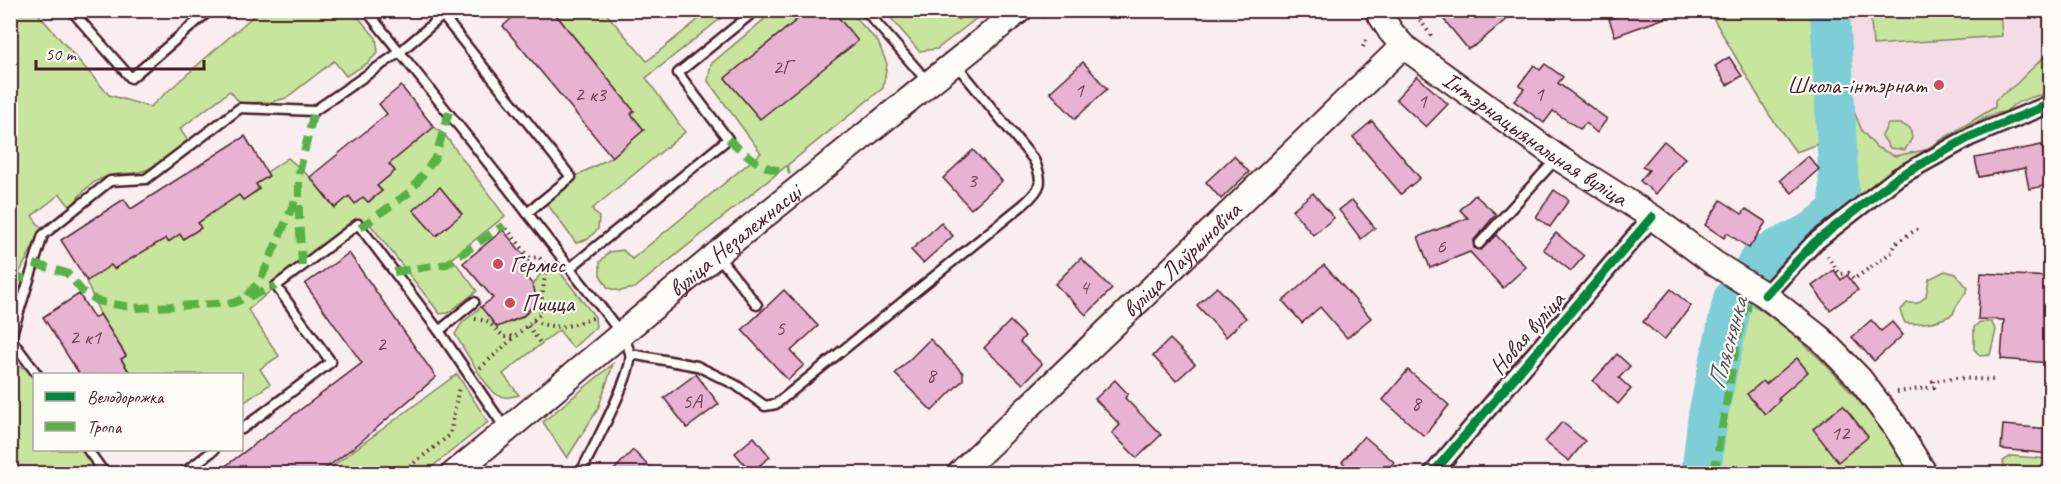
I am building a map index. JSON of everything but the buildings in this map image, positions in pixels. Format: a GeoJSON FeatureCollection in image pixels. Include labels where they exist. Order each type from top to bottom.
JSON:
{"type":"FeatureCollection","features":[{"type":"Feature","properties":{"kind":"main road","name":"вуліца Незалежнасці"},"geometry":{"type":"LineString","coordinates":[[453,474],[507,430],[626,345],[717,255],[1020,10]]}},
{"type":"Feature","properties":{"kind":"main road","name":"Інтэрнацыянальная вуліца"},"geometry":{"type":"LineString","coordinates":[[1377,10],[1403,46],[1557,157],[1652,217],[1714,263],[1762,293],[1821,339],[1847,365],[1895,426],[1925,474]]}},
{"type":"Feature","properties":{"kind":"main road","name":"вуліца Лаўрыновіча"},"geometry":{"type":"LineString","coordinates":[[959,474],[1403,46]]}},
{"type":"Feature","properties":{"kind":"street"},"geometry":{"type":"LineString","coordinates":[[1762,293],[1815,242],[1898,177],[1970,137],[2050,104]]}},
{"type":"Feature","properties":{"kind":"street","name":"Новая вуліца"},"geometry":{"type":"LineString","coordinates":[[1432,474],[1652,217]]}},
{"type":"Feature","properties":{"kind":"lane"},"geometry":{"type":"LineString","coordinates":[[71,10],[131,78],[210,10]]}},
{"type":"Feature","properties":{"kind":"lane"},"geometry":{"type":"LineString","coordinates":[[366,10],[570,268],[626,345],[626,377],[580,474]]}},
{"type":"Feature","properties":{"kind":"lane"},"geometry":{"type":"LineString","coordinates":[[570,268],[728,138],[678,73],[756,10]]}},
{"type":"Feature","properties":{"kind":"lane"},"geometry":{"type":"LineString","coordinates":[[865,10],[929,83]]}},
{"type":"Feature","properties":{"kind":"lane"},"geometry":{"type":"LineString","coordinates":[[36,373],[11,337],[43,235],[110,181],[146,179],[240,108],[314,111],[400,52],[446,13],[571,177],[527,213]]}},
{"type":"Feature","properties":{"kind":"lane"},"geometry":{"type":"LineString","coordinates":[[626,345],[697,366],[736,385],[765,406],[776,404],[1037,192],[1041,174],[1035,160],[954,63]]}},
{"type":"Feature","properties":{"kind":"lane"},"geometry":{"type":"LineString","coordinates":[[1479,244],[1557,157]]}},
{"type":"Feature","properties":{"kind":"lane"},"geometry":{"type":"LineString","coordinates":[[243,428],[331,362],[276,286],[358,224],[439,331],[507,430]]}},
{"type":"Feature","properties":{"kind":"lane"},"geometry":{"type":"LineString","coordinates":[[717,255],[757,305]]}},
{"type":"Feature","properties":{"kind":"lane"},"geometry":{"type":"LineString","coordinates":[[439,331],[474,302]]}},
{"type":"Feature","properties":{"kind":"lane"},"geometry":{"type":"LineString","coordinates":[[89,451],[105,474]]}},
{"type":"Feature","properties":{"kind":"lane"},"geometry":{"type":"LineString","coordinates":[[182,474],[213,451]]}},
{"type":"Feature","properties":{"kind":"path"},"geometry":{"type":"LineString","coordinates":[[400,474],[450,435],[459,386],[540,314],[546,266],[539,257],[530,258],[504,225]]}},
{"type":"Feature","properties":{"kind":"path"},"geometry":{"type":"LineString","coordinates":[[1815,242],[1840,273],[1849,273],[1854,279],[1892,252],[1896,243],[1920,227]]}},
{"type":"Feature","properties":{"kind":"path"},"geometry":{"type":"LineString","coordinates":[[546,266],[553,263]]}},
{"type":"Feature","properties":{"kind":"path"},"geometry":{"type":"LineString","coordinates":[[533,321],[550,327],[579,324],[595,317],[588,308]]}},
{"type":"Feature","properties":{"kind":"path"},"geometry":{"type":"LineString","coordinates":[[457,316],[487,321],[504,336],[516,336]]}},
{"type":"Feature","properties":{"kind":"path"},"geometry":{"type":"LineString","coordinates":[[528,326],[541,344]]}},
{"type":"Feature","properties":{"kind":"path"},"geometry":{"type":"LineString","coordinates":[[1887,393],[1934,387],[1933,381],[1956,378],[1994,380]]}},
{"type":"Feature","properties":{"kind":"shaded area","name":"Школа-інтэрнат"},"geometry":{"type":"Polygon","coordinates":[[[1844,11],[2050,11],[2050,72],[1925,150],[1895,156],[1876,147],[1862,131],[1849,99],[1844,11]]]}},
{"type":"Feature","properties":{"kind":"green space"},"geometry":{"type":"Polygon","coordinates":[[[11,11],[43,11],[39,15],[109,95],[150,107],[259,11],[353,11],[376,38],[378,52],[368,63],[346,76],[334,61],[286,98],[272,102],[240,103],[230,91],[180,129],[189,142],[152,167],[141,172],[114,175],[97,181],[82,192],[71,208],[60,194],[32,216],[42,229],[11,289],[11,11]]]}},
{"type":"Feature","properties":{"kind":"green space"},"geometry":{"type":"Polygon","coordinates":[[[553,11],[604,11],[647,61],[709,11],[730,11],[646,78],[685,132],[592,209],[599,217],[598,229],[588,239],[576,243],[545,201],[572,178],[612,157],[644,130],[631,114],[634,111],[553,11]]]}},
{"type":"Feature","properties":{"kind":"green space"},"geometry":{"type":"Polygon","coordinates":[[[774,11],[849,11],[878,42],[887,64],[883,88],[635,288],[620,291],[608,288],[600,275],[600,262],[609,252],[623,250],[632,259],[761,153],[708,81],[711,64],[774,11]]]}},
{"type":"Feature","properties":{"kind":"green space"},"geometry":{"type":"Polygon","coordinates":[[[885,11],[950,11],[958,20],[970,11],[986,11],[937,49],[919,51],[885,11]]]}},
{"type":"Feature","properties":{"kind":"green space"},"geometry":{"type":"Polygon","coordinates":[[[1709,11],[1844,11],[1849,99],[1862,131],[1876,147],[1895,156],[1925,150],[1995,107],[1995,100],[2015,85],[2050,51],[2050,93],[2026,99],[2006,112],[1996,113],[1970,125],[1904,164],[1779,269],[1767,273],[1756,267],[1763,256],[1814,231],[1840,209],[1838,172],[1818,144],[1796,152],[1768,113],[1709,11]]]}},
{"type":"Feature","properties":{"kind":"green space"},"geometry":{"type":"Polygon","coordinates":[[[1870,11],[2000,11],[2002,36],[1873,45],[1870,11]]]}},
{"type":"Feature","properties":{"kind":"green space"},"geometry":{"type":"Polygon","coordinates":[[[1888,124],[1901,124],[1910,128],[1912,138],[1905,150],[1890,148],[1882,136],[1888,124]]]}},
{"type":"Feature","properties":{"kind":"green space"},"geometry":{"type":"Polygon","coordinates":[[[434,127],[445,135],[505,216],[452,258],[477,291],[448,313],[440,314],[366,219],[276,286],[248,310],[279,356],[260,369],[270,384],[243,403],[243,373],[130,373],[121,359],[126,355],[100,314],[84,276],[144,237],[151,247],[166,238],[169,242],[180,234],[183,239],[200,228],[198,223],[209,216],[206,211],[227,198],[229,201],[239,195],[243,200],[259,190],[256,184],[268,176],[267,172],[288,158],[310,177],[335,208],[349,196],[363,197],[369,202],[382,191],[377,186],[395,171],[389,164],[434,127]]]}},
{"type":"Feature","properties":{"kind":"green space"},"geometry":{"type":"Polygon","coordinates":[[[553,263],[595,317],[596,327],[573,348],[559,330],[503,374],[519,395],[501,397],[480,376],[455,334],[462,323],[481,307],[490,318],[499,323],[509,323],[524,315],[535,302],[533,285],[546,266],[553,263]]]}},
{"type":"Feature","properties":{"kind":"green space"},"geometry":{"type":"Polygon","coordinates":[[[1945,271],[1956,274],[1968,288],[1953,314],[1929,322],[1905,323],[1900,311],[1907,303],[1918,303],[1926,296],[1929,279],[1945,271]]]}},
{"type":"Feature","properties":{"kind":"green space"},"geometry":{"type":"Polygon","coordinates":[[[1735,294],[1785,328],[1834,373],[1895,448],[1910,473],[1701,474],[1708,415],[1735,294]]]}},
{"type":"Feature","properties":{"kind":"green space"},"geometry":{"type":"Polygon","coordinates":[[[1980,322],[1991,322],[1996,330],[1990,355],[1980,356],[1974,349],[1974,327],[1980,322]]]}},
{"type":"Feature","properties":{"kind":"green space"},"geometry":{"type":"Polygon","coordinates":[[[613,364],[598,409],[567,458],[543,422],[613,364]]]}},
{"type":"Feature","properties":{"kind":"green space"},"geometry":{"type":"Polygon","coordinates":[[[10,366],[27,368],[34,373],[33,451],[85,451],[93,469],[90,473],[11,473],[10,366]]]}},
{"type":"Feature","properties":{"kind":"green space"},"geometry":{"type":"Polygon","coordinates":[[[457,374],[488,422],[424,473],[323,473],[457,374]]]}},
{"type":"Feature","properties":{"kind":"green space"},"geometry":{"type":"Polygon","coordinates":[[[2011,456],[2050,459],[2050,473],[2014,473],[2005,470],[2003,461],[2011,456]]]}},
{"type":"Feature","properties":{"kind":"waterway","name":"Пляснянка"},"geometry":{"type":"LineString","coordinates":[[1701,474],[1708,415],[1733,299],[1763,256],[1814,231],[1840,209],[1830,10]]}},
{"type":"Feature","properties":{"kind":"marked path"},"geometry":{"type":"LineString","coordinates":[[302,266],[299,174],[314,111]]}},
{"type":"Feature","properties":{"kind":"marked path"},"geometry":{"type":"LineString","coordinates":[[360,228],[411,191],[435,158],[449,112]]}},
{"type":"Feature","properties":{"kind":"marked path"},"geometry":{"type":"LineString","coordinates":[[728,139],[756,162],[781,171],[790,170]]}},
{"type":"Feature","properties":{"kind":"marked path"},"geometry":{"type":"LineString","coordinates":[[247,296],[261,279],[296,198]]}},
{"type":"Feature","properties":{"kind":"marked path"},"geometry":{"type":"LineString","coordinates":[[394,272],[447,264],[504,225]]}},
{"type":"Feature","properties":{"kind":"marked path"},"geometry":{"type":"LineString","coordinates":[[34,264],[67,273],[82,291],[97,301],[135,308],[233,303],[276,286]]}},
{"type":"Feature","properties":{"kind":"marked path"},"geometry":{"type":"LineString","coordinates":[[10,277],[29,279]]}},
{"type":"Feature","properties":{"kind":"marked path"},"geometry":{"type":"LineString","coordinates":[[1714,474],[1745,307],[1756,307]]}},
{"type":"Feature","properties":{"kind":"marked path"},"geometry":{"type":"LineString","coordinates":[[10,466],[42,474]]}},
{"type":"Feature","properties":{"kind":"cycle path"},"geometry":{"type":"LineString","coordinates":[[1765,295],[1815,242],[1898,177],[1970,137],[2050,104]]}},
{"type":"Feature","properties":{"kind":"cycle path"},"geometry":{"type":"LineString","coordinates":[[1432,474],[1652,217]]}},
{"type":"Feature","properties":{"kind":"place","name":"Школа-інтэрнат"},"geometry":{"type":"Point","coordinates":[1939,85]}},
{"type":"Feature","properties":{"kind":"place","name":"Гермес"},"geometry":{"type":"Point","coordinates":[498,264]}},
{"type":"Feature","properties":{"kind":"place","name":"Пицца"},"geometry":{"type":"Point","coordinates":[510,303]}}]}
